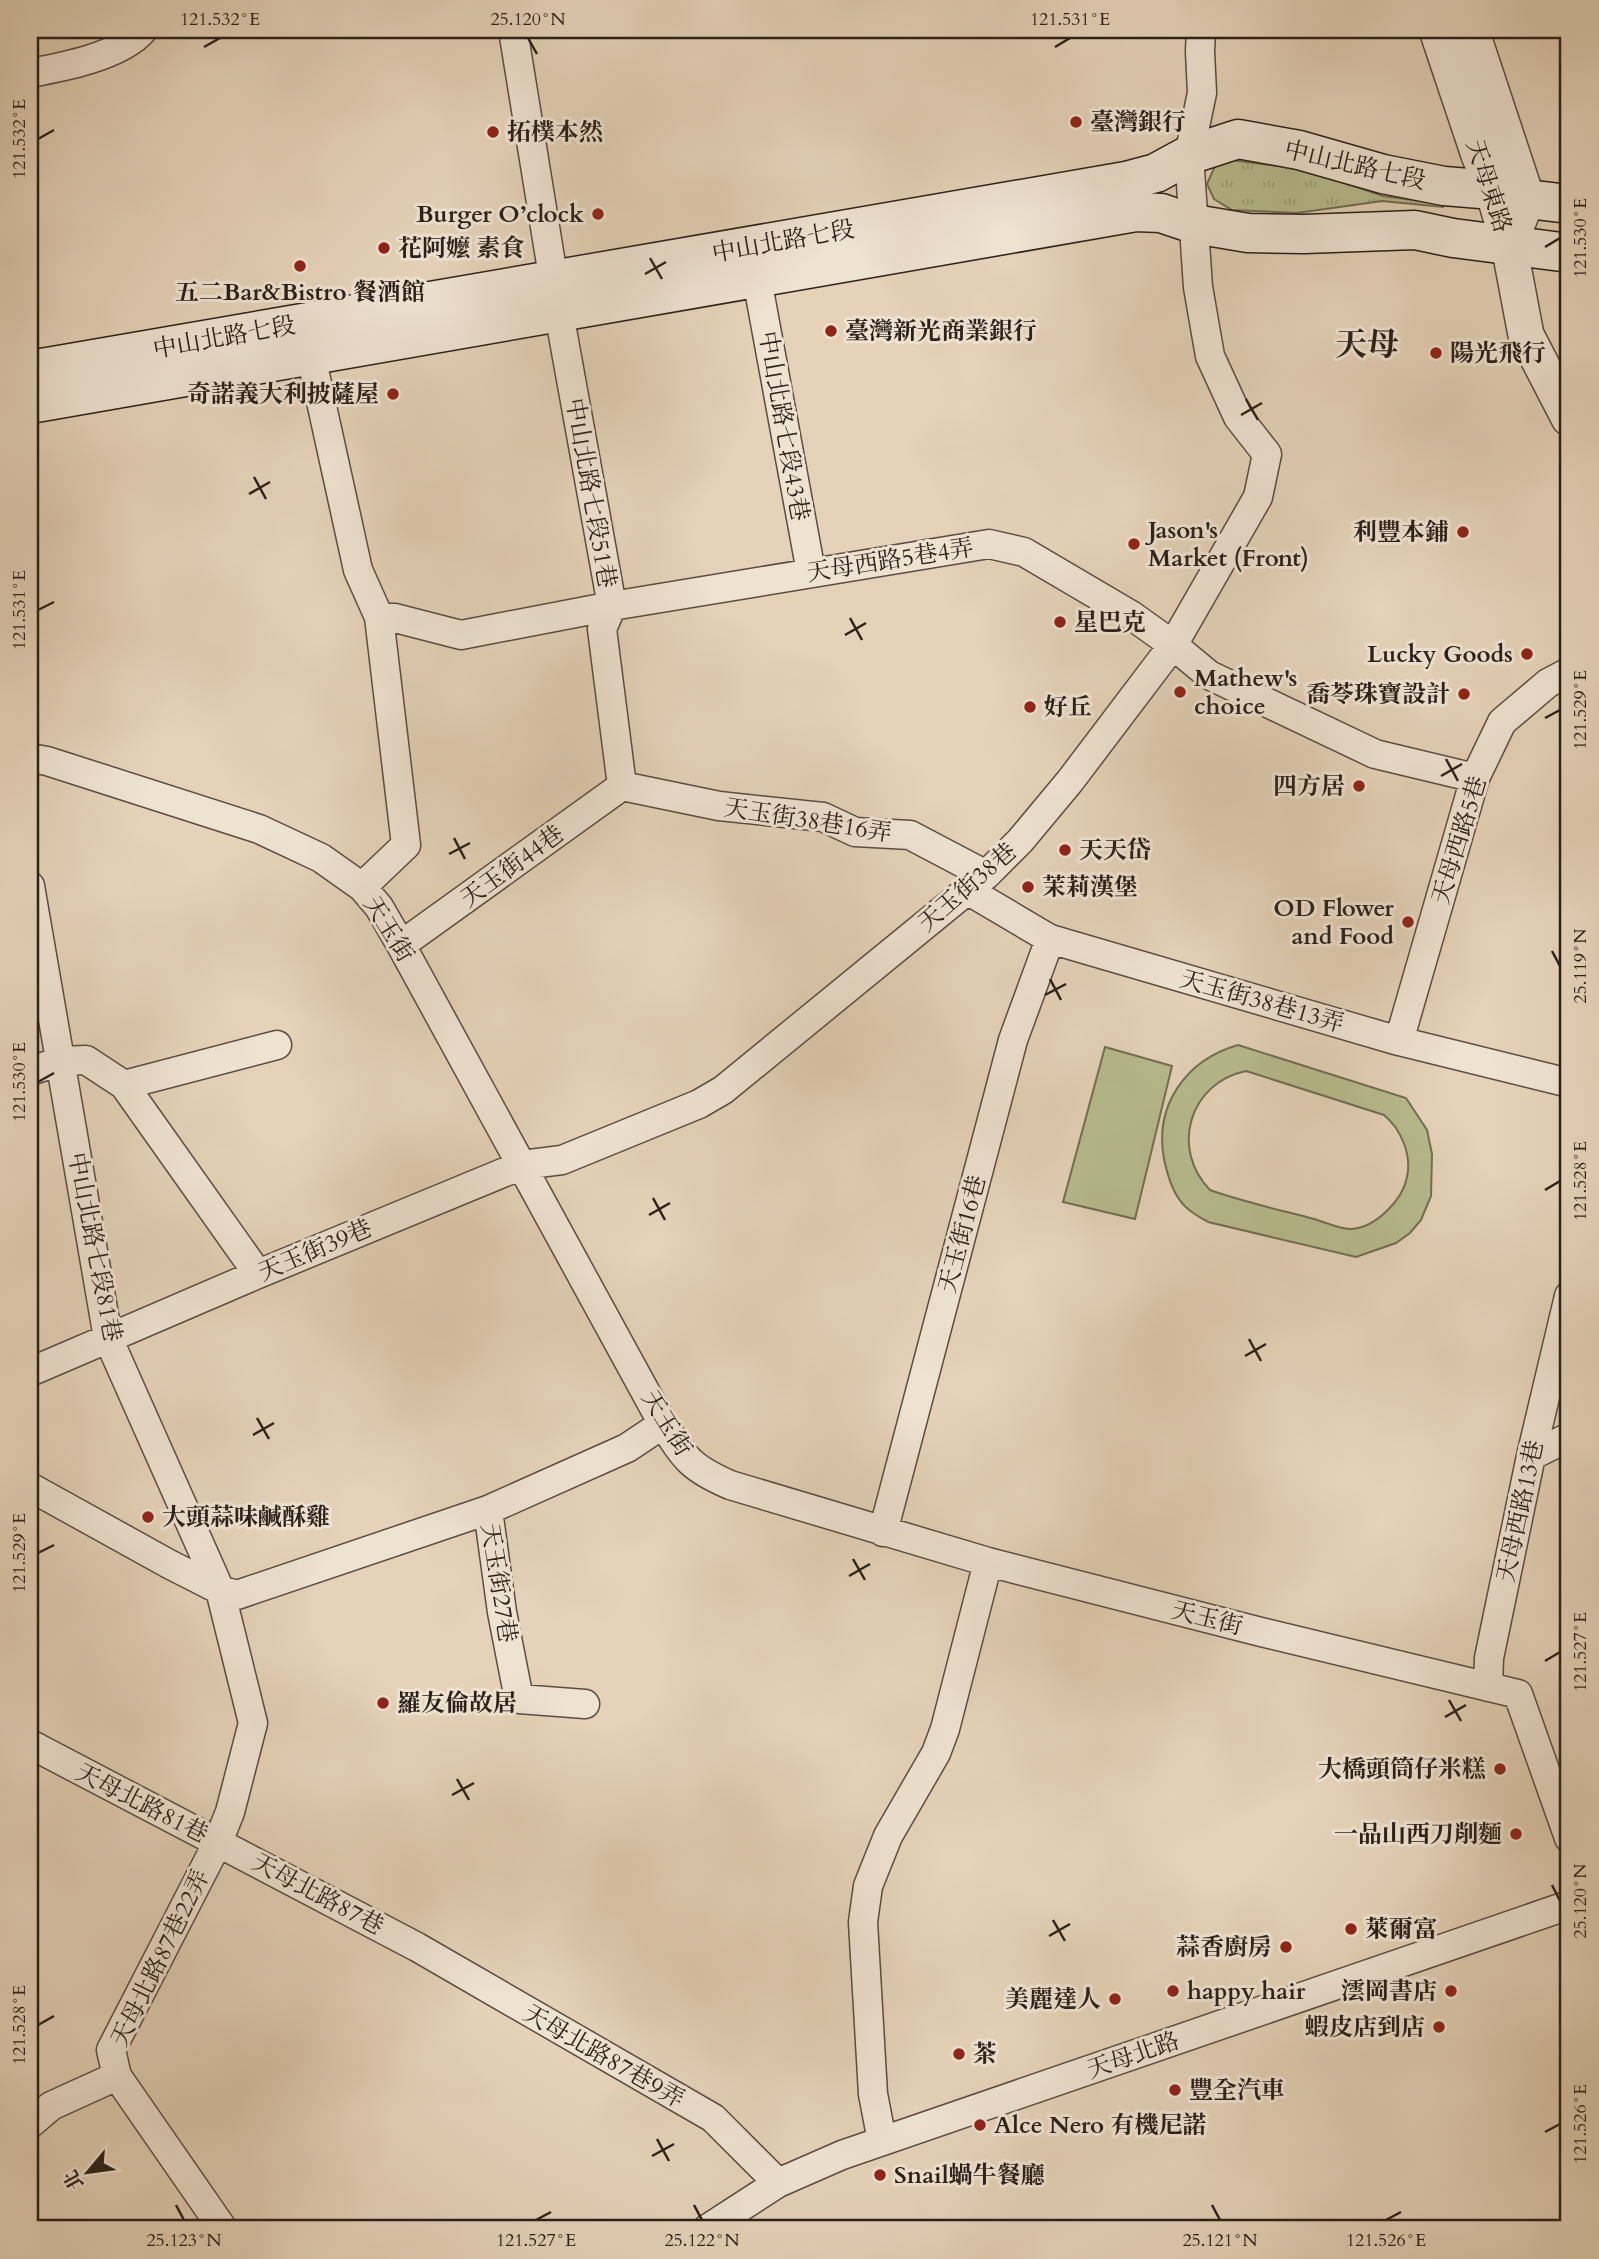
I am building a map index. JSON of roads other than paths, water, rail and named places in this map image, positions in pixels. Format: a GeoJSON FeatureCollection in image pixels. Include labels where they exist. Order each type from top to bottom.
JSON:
{"type":"FeatureCollection","features":[{"type":"Feature","properties":{"kind":"main road","name":"中山北路七段"},"geometry":{"type":"LineString","coordinates":[[30,404],[396,340],[557,297],[1126,181],[1156,173],[1189,155],[1238,139],[1299,150],[1383,174],[1444,186],[1569,204]]}},
{"type":"Feature","properties":{"kind":"main road","name":"中山北路七段"},"geometry":{"type":"LineString","coordinates":[[30,370],[557,297],[757,279],[1136,212],[1161,213],[1194,224],[1248,233],[1415,230],[1453,238],[1569,253]]}},
{"type":"Feature","properties":{"kind":"street"},"geometry":{"type":"LineString","coordinates":[[30,73],[75,64],[134,41],[143,30]]}},
{"type":"Feature","properties":{"kind":"street","name":"中山北路七段51巷"},"geometry":{"type":"LineString","coordinates":[[513,30],[612,606],[602,629],[622,786]]}},
{"type":"Feature","properties":{"kind":"street"},"geometry":{"type":"LineString","coordinates":[[1194,224],[1189,155],[1202,93],[1199,51],[1201,30]]}},
{"type":"Feature","properties":{"kind":"street","name":"天母東路"},"geometry":{"type":"LineString","coordinates":[[1437,30],[1479,155],[1510,194]]}},
{"type":"Feature","properties":{"kind":"street","name":"天母東路"},"geometry":{"type":"LineString","coordinates":[[1471,30],[1510,194],[1509,245]]}},
{"type":"Feature","properties":{"kind":"street","name":"天玉街38巷"},"geometry":{"type":"LineString","coordinates":[[522,1165],[562,1160],[699,1104],[723,1090],[976,882],[1020,841],[1070,782],[1173,645],[1258,497],[1267,454],[1238,417],[1210,356],[1198,287],[1194,224]]}},
{"type":"Feature","properties":{"kind":"street"},"geometry":{"type":"LineString","coordinates":[[1509,245],[1525,335],[1569,418]]}},
{"type":"Feature","properties":{"kind":"street","name":"中山北路七段43巷"},"geometry":{"type":"LineString","coordinates":[[757,279],[811,572]]}},
{"type":"Feature","properties":{"kind":"street"},"geometry":{"type":"LineString","coordinates":[[311,356],[358,570],[379,617],[406,845],[362,887]]}},
{"type":"Feature","properties":{"kind":"street","name":"天母西路5巷4弄"},"geometry":{"type":"LineString","coordinates":[[379,617],[395,618],[461,635],[612,606],[989,544],[1024,552],[1131,615],[1209,675],[1375,754],[1475,778]]}},
{"type":"Feature","properties":{"kind":"street","name":"天母西路5巷"},"geometry":{"type":"LineString","coordinates":[[1399,1041],[1475,778],[1502,722],[1548,683],[1569,672]]}},
{"type":"Feature","properties":{"kind":"street","name":"天玉街"},"geometry":{"type":"LineString","coordinates":[[30,758],[47,761],[259,829],[321,858],[362,887],[379,907],[401,945],[663,1424],[684,1458],[706,1474],[730,1485],[988,1562],[1518,1694],[1569,1838]]}},
{"type":"Feature","properties":{"kind":"street","name":"天玉街38巷16弄"},"geometry":{"type":"LineString","coordinates":[[622,786],[719,806],[823,817],[855,832],[910,835],[976,882]]}},
{"type":"Feature","properties":{"kind":"street","name":"天玉街44巷"},"geometry":{"type":"LineString","coordinates":[[401,945],[622,786]]}},
{"type":"Feature","properties":{"kind":"street","name":"天玉街38巷13弄"},"geometry":{"type":"LineString","coordinates":[[976,882],[1050,939],[1399,1041],[1569,1083]]}},
{"type":"Feature","properties":{"kind":"street","name":"中山北路七段81巷"},"geometry":{"type":"LineString","coordinates":[[30,886],[108,1338],[220,1590],[253,1723],[230,1812],[218,1842]]}},
{"type":"Feature","properties":{"kind":"street","name":"天玉街16巷"},"geometry":{"type":"LineString","coordinates":[[883,1532],[1013,1040],[1050,939]]}},
{"type":"Feature","properties":{"kind":"street"},"geometry":{"type":"LineString","coordinates":[[124,1085],[277,1045]]}},
{"type":"Feature","properties":{"kind":"street"},"geometry":{"type":"LineString","coordinates":[[30,1071],[61,1061],[86,1060],[124,1085],[258,1274]]}},
{"type":"Feature","properties":{"kind":"street","name":"天玉街39巷"},"geometry":{"type":"LineString","coordinates":[[30,1372],[522,1165]]}},
{"type":"Feature","properties":{"kind":"street","name":"天母西路13巷"},"geometry":{"type":"LineString","coordinates":[[1488,1686],[1489,1658],[1531,1456],[1569,1296]]}},
{"type":"Feature","properties":{"kind":"street","name":"天玉街27巷"},"geometry":{"type":"LineString","coordinates":[[585,1704],[519,1699],[502,1612],[488,1510],[627,1448],[663,1424]]}},
{"type":"Feature","properties":{"kind":"street"},"geometry":{"type":"LineString","coordinates":[[1531,1456],[1569,1437]]}},
{"type":"Feature","properties":{"kind":"street"},"geometry":{"type":"LineString","coordinates":[[30,1487],[169,1564],[220,1590],[237,1595],[488,1510]]}},
{"type":"Feature","properties":{"kind":"street"},"geometry":{"type":"LineString","coordinates":[[882,2141],[873,2094],[863,1922],[868,1886],[888,1836],[936,1753],[945,1728],[988,1562]]}},
{"type":"Feature","properties":{"kind":"street","name":"天母北路81巷"},"geometry":{"type":"LineString","coordinates":[[30,1744],[218,1842]]}},
{"type":"Feature","properties":{"kind":"street","name":"天母北路87巷"},"geometry":{"type":"LineString","coordinates":[[218,1842],[417,1947]]}},
{"type":"Feature","properties":{"kind":"street","name":"天母北路87巷22弄"},"geometry":{"type":"LineString","coordinates":[[117,2076],[111,2050],[218,1842]]}},
{"type":"Feature","properties":{"kind":"street","name":"天母北路"},"geometry":{"type":"LineString","coordinates":[[707,2229],[778,2183],[842,2155],[1569,1905]]}},
{"type":"Feature","properties":{"kind":"street","name":"天母北路87巷9弄"},"geometry":{"type":"LineString","coordinates":[[417,1947],[713,2118],[778,2183]]}},
{"type":"Feature","properties":{"kind":"street"},"geometry":{"type":"LineString","coordinates":[[30,2124],[51,2106],[117,2076],[223,2229]]}},
{"type":"Feature","properties":{"kind":"place","name":"臺灣銀行"},"geometry":{"type":"Point","coordinates":[1076,122]}},
{"type":"Feature","properties":{"kind":"place","name":"拓樸本然"},"geometry":{"type":"Point","coordinates":[493,132]}},
{"type":"Feature","properties":{"kind":"place","name":"Burger O’clock"},"geometry":{"type":"Point","coordinates":[598,214]}},
{"type":"Feature","properties":{"kind":"place","name":"花阿嬤 素食"},"geometry":{"type":"Point","coordinates":[384,248]}},
{"type":"Feature","properties":{"kind":"place","name":"五二Bar&Bistro 餐酒館"},"geometry":{"type":"Point","coordinates":[300,266]}},
{"type":"Feature","properties":{"kind":"place","name":"臺灣新光商業銀行"},"geometry":{"type":"Point","coordinates":[831,331]}},
{"type":"Feature","properties":{"kind":"place","name":"陽光飛行"},"geometry":{"type":"Point","coordinates":[1436,353]}},
{"type":"Feature","properties":{"kind":"place","name":"奇諾義大利披薩屋"},"geometry":{"type":"Point","coordinates":[393,394]}},
{"type":"Feature","properties":{"kind":"place","name":"利豐本鋪"},"geometry":{"type":"Point","coordinates":[1463,532]}},
{"type":"Feature","properties":{"kind":"place","name":"Jason's Market (Front)"},"geometry":{"type":"Point","coordinates":[1134,544]}},
{"type":"Feature","properties":{"kind":"place","name":"星巴克"},"geometry":{"type":"Point","coordinates":[1060,622]}},
{"type":"Feature","properties":{"kind":"place","name":"Lucky Goods"},"geometry":{"type":"Point","coordinates":[1527,654]}},
{"type":"Feature","properties":{"kind":"place","name":"Mathew's choice"},"geometry":{"type":"Point","coordinates":[1180,692]}},
{"type":"Feature","properties":{"kind":"place","name":"喬苓珠寶設計"},"geometry":{"type":"Point","coordinates":[1464,694]}},
{"type":"Feature","properties":{"kind":"place","name":"好丘"},"geometry":{"type":"Point","coordinates":[1030,707]}},
{"type":"Feature","properties":{"kind":"place","name":"四方居"},"geometry":{"type":"Point","coordinates":[1359,786]}},
{"type":"Feature","properties":{"kind":"place","name":"天天岱"},"geometry":{"type":"Point","coordinates":[1065,850]}},
{"type":"Feature","properties":{"kind":"place","name":"茉莉漢堡"},"geometry":{"type":"Point","coordinates":[1028,887]}},
{"type":"Feature","properties":{"kind":"place","name":"OD Flower and Food"},"geometry":{"type":"Point","coordinates":[1408,922]}},
{"type":"Feature","properties":{"kind":"place","name":"大頭蒜味鹹酥雞"},"geometry":{"type":"Point","coordinates":[148,1517]}},
{"type":"Feature","properties":{"kind":"place","name":"羅友倫故居"},"geometry":{"type":"Point","coordinates":[383,1703]}},
{"type":"Feature","properties":{"kind":"place","name":"大橋頭筒仔米糕"},"geometry":{"type":"Point","coordinates":[1500,1769]}},
{"type":"Feature","properties":{"kind":"place","name":"一品山西刀削麵"},"geometry":{"type":"Point","coordinates":[1516,1834]}},
{"type":"Feature","properties":{"kind":"place","name":"萊爾富"},"geometry":{"type":"Point","coordinates":[1351,1929]}},
{"type":"Feature","properties":{"kind":"place","name":"蒜香廚房"},"geometry":{"type":"Point","coordinates":[1286,1947]}},
{"type":"Feature","properties":{"kind":"place","name":"happy hair"},"geometry":{"type":"Point","coordinates":[1173,1991]}},
{"type":"Feature","properties":{"kind":"place","name":"澐岡書店"},"geometry":{"type":"Point","coordinates":[1451,1991]}},
{"type":"Feature","properties":{"kind":"place","name":"美麗達人"},"geometry":{"type":"Point","coordinates":[1115,1999]}},
{"type":"Feature","properties":{"kind":"place","name":"蝦皮店到店"},"geometry":{"type":"Point","coordinates":[1439,2027]}},
{"type":"Feature","properties":{"kind":"place","name":"茶"},"geometry":{"type":"Point","coordinates":[959,2054]}},
{"type":"Feature","properties":{"kind":"place","name":"豐全汽車"},"geometry":{"type":"Point","coordinates":[1175,2090]}},
{"type":"Feature","properties":{"kind":"place","name":"Alce Nero 有機尼諾"},"geometry":{"type":"Point","coordinates":[980,2125]}},
{"type":"Feature","properties":{"kind":"place","name":"Snail蝸牛餐廳"},"geometry":{"type":"Point","coordinates":[880,2175]}},
{"type":"Feature","properties":{"kind":"district","name":"天母"},"geometry":{"type":"Point","coordinates":[1367,344]}}]}
